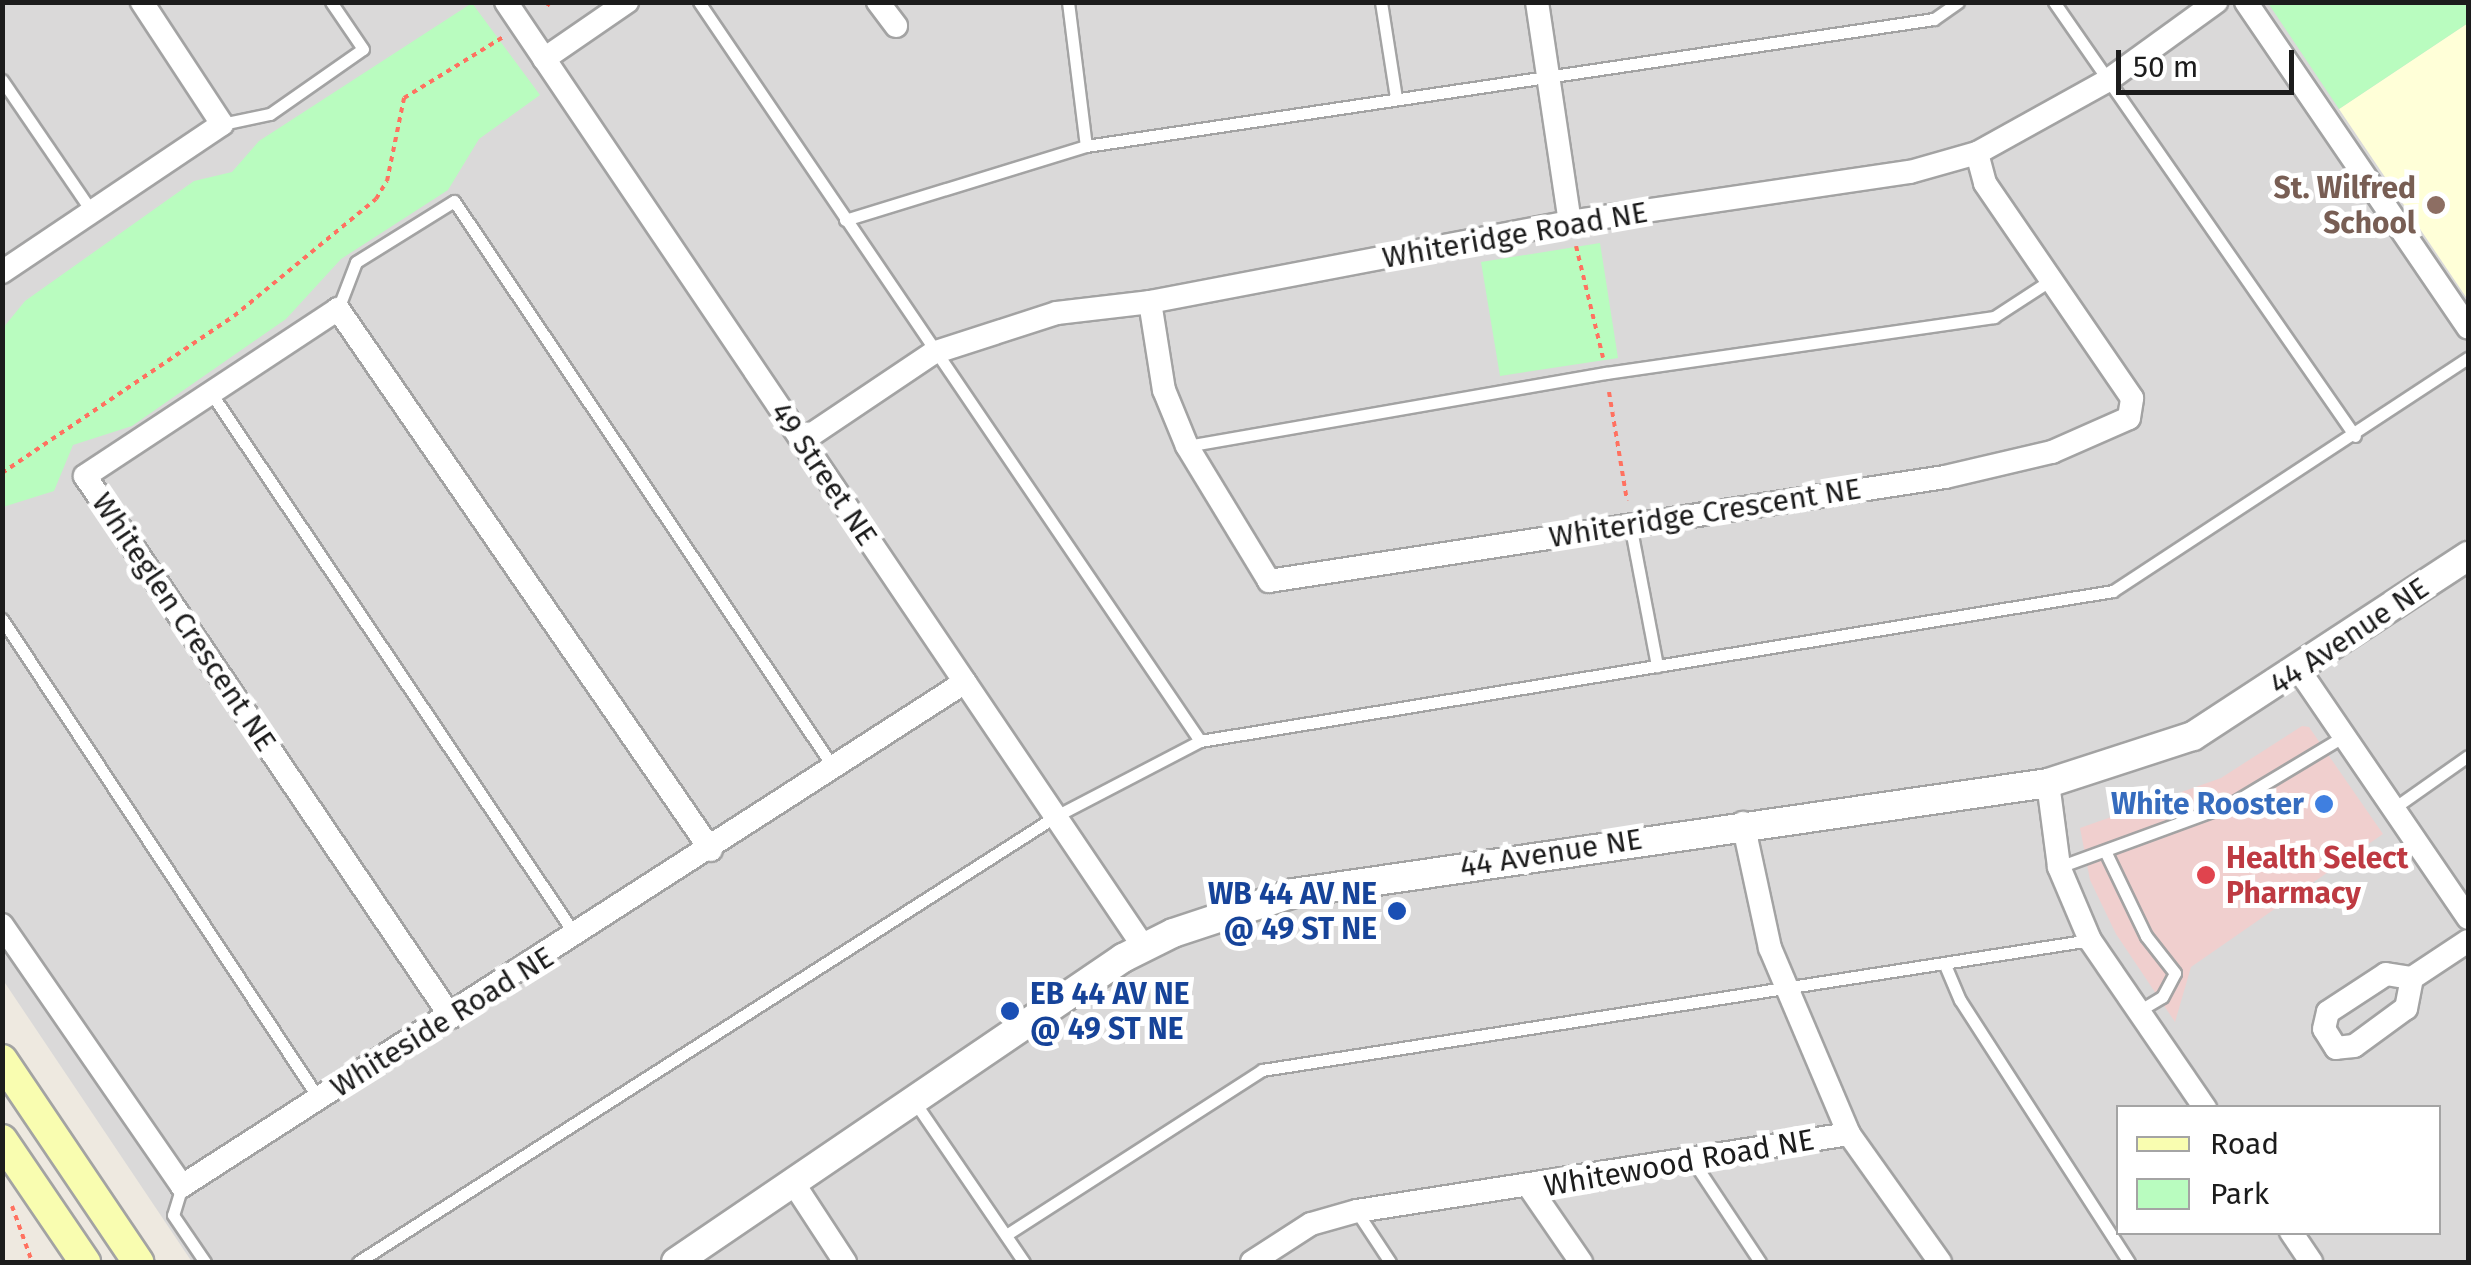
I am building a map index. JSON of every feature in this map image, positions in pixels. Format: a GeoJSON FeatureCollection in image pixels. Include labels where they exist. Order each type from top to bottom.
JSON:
{"type":"FeatureCollection","features":[{"type":"Feature","properties":{"kind":"main road"},"geometry":{"type":"LineString","coordinates":[[2,1060],[138,1262]]}},
{"type":"Feature","properties":{"kind":"main road"},"geometry":{"type":"LineString","coordinates":[[2,1140],[85,1262]]}},
{"type":"Feature","properties":{"kind":"street"},"geometry":{"type":"LineString","coordinates":[[2,272],[222,124],[142,2]]}},
{"type":"Feature","properties":{"kind":"street","name":"49 Street NE"},"geometry":{"type":"LineString","coordinates":[[506,2],[1143,946]]}},
{"type":"Feature","properties":{"kind":"street"},"geometry":{"type":"LineString","coordinates":[[544,59],[627,2]]}},
{"type":"Feature","properties":{"kind":"street"},"geometry":{"type":"LineString","coordinates":[[878,2],[896,26]]}},
{"type":"Feature","properties":{"kind":"street"},"geometry":{"type":"LineString","coordinates":[[1537,2],[1570,222]]}},
{"type":"Feature","properties":{"kind":"street","name":"Whiteridge Road NE"},"geometry":{"type":"LineString","coordinates":[[802,440],[933,353],[1057,313],[1150,302],[1570,222],[1910,172],[1976,153],[2106,81],[2216,2]]}},
{"type":"Feature","properties":{"kind":"street"},"geometry":{"type":"LineString","coordinates":[[2246,2],[2468,328]]}},
{"type":"Feature","properties":{"kind":"street","name":"Whiteridge Crescent NE"},"geometry":{"type":"LineString","coordinates":[[1150,302],[1164,390],[1187,446],[1268,581],[1944,477],[2052,452],[2129,418],[2132,398],[1985,184],[1976,153]]}},
{"type":"Feature","properties":{"kind":"street"},"geometry":{"type":"LineString","coordinates":[[338,308],[711,850]]}},
{"type":"Feature","properties":{"kind":"street","name":"Whiteglen Crescent NE"},"geometry":{"type":"LineString","coordinates":[[338,308],[85,476],[451,1018]]}},
{"type":"Feature","properties":{"kind":"street","name":"44 Avenue NE"},"geometry":{"type":"LineString","coordinates":[[676,1262],[912,1098],[1143,946],[1294,892],[1744,823],[2048,783],[2193,736],[2468,556]]}},
{"type":"Feature","properties":{"kind":"street"},"geometry":{"type":"LineString","coordinates":[[2298,670],[2468,918]]}},
{"type":"Feature","properties":{"kind":"street","name":"Whiteside Road NE"},"geometry":{"type":"LineString","coordinates":[[182,1186],[577,937],[965,682]]}},
{"type":"Feature","properties":{"kind":"street"},"geometry":{"type":"LineString","coordinates":[[2048,783],[2059,867],[2090,940],[2203,1105]]}},
{"type":"Feature","properties":{"kind":"street","name":"Whitewood Road NE"},"geometry":{"type":"LineString","coordinates":[[1252,1262],[1311,1224],[1356,1211],[1530,1188],[1849,1134],[1785,990],[1744,823]]}},
{"type":"Feature","properties":{"kind":"street"},"geometry":{"type":"LineString","coordinates":[[2,925],[182,1186]]}},
{"type":"Feature","properties":{"kind":"street"},"geometry":{"type":"LineString","coordinates":[[2412,978],[2468,941]]}},
{"type":"Feature","properties":{"kind":"street"},"geometry":{"type":"LineString","coordinates":[[1849,1134],[1940,1262]]}},
{"type":"Feature","properties":{"kind":"street"},"geometry":{"type":"LineString","coordinates":[[792,1181],[845,1262]]}},
{"type":"Feature","properties":{"kind":"street"},"geometry":{"type":"LineString","coordinates":[[1530,1188],[1581,1262]]}},
{"type":"Feature","properties":{"kind":"street"},"geometry":{"type":"LineString","coordinates":[[2293,1235],[2311,1262]]}},
{"type":"Feature","properties":{"kind":"lane"},"geometry":{"type":"LineString","coordinates":[[222,124],[270,114],[362,49],[332,2]]}},
{"type":"Feature","properties":{"kind":"lane"},"geometry":{"type":"LineString","coordinates":[[698,2],[1200,742]]}},
{"type":"Feature","properties":{"kind":"lane"},"geometry":{"type":"LineString","coordinates":[[1068,2],[1086,146]]}},
{"type":"Feature","properties":{"kind":"lane"},"geometry":{"type":"LineString","coordinates":[[1381,2],[1396,98]]}},
{"type":"Feature","properties":{"kind":"lane"},"geometry":{"type":"LineString","coordinates":[[845,220],[1086,146],[1934,19],[1958,2]]}},
{"type":"Feature","properties":{"kind":"lane"},"geometry":{"type":"LineString","coordinates":[[2054,2],[2355,436]]}},
{"type":"Feature","properties":{"kind":"lane"},"geometry":{"type":"LineString","coordinates":[[2,80],[92,212]]}},
{"type":"Feature","properties":{"kind":"lane"},"geometry":{"type":"LineString","coordinates":[[338,308],[356,262],[454,200],[835,770]]}},
{"type":"Feature","properties":{"kind":"lane"},"geometry":{"type":"LineString","coordinates":[[1187,446],[1606,374],[1994,318],[2051,280]]}},
{"type":"Feature","properties":{"kind":"lane"},"geometry":{"type":"LineString","coordinates":[[358,1262],[1056,816],[1200,742],[2114,591],[2355,436],[2468,358]]}},
{"type":"Feature","properties":{"kind":"lane"},"geometry":{"type":"LineString","coordinates":[[211,394],[577,937]]}},
{"type":"Feature","properties":{"kind":"lane"},"geometry":{"type":"LineString","coordinates":[[1630,524],[1656,666]]}},
{"type":"Feature","properties":{"kind":"lane"},"geometry":{"type":"LineString","coordinates":[[2,619],[319,1099]]}},
{"type":"Feature","properties":{"kind":"lane"},"geometry":{"type":"LineString","coordinates":[[2059,867],[2106,854],[2232,804],[2344,736]]}},
{"type":"Feature","properties":{"kind":"lane"},"geometry":{"type":"LineString","coordinates":[[2394,808],[2468,756]]}},
{"type":"Feature","properties":{"kind":"lane"},"geometry":{"type":"LineString","coordinates":[[2106,854],[2146,936],[2176,972],[2162,997],[2139,1011]]}},
{"type":"Feature","properties":{"kind":"lane"},"geometry":{"type":"LineString","coordinates":[[1006,1235],[1262,1070],[2090,940]]}},
{"type":"Feature","properties":{"kind":"lane"},"geometry":{"type":"LineString","coordinates":[[1944,965],[1960,1000],[2129,1262]]}},
{"type":"Feature","properties":{"kind":"lane"},"geometry":{"type":"LineString","coordinates":[[912,1098],[1024,1262]]}},
{"type":"Feature","properties":{"kind":"lane"},"geometry":{"type":"LineString","coordinates":[[1690,1158],[1760,1262]]}},
{"type":"Feature","properties":{"kind":"lane"},"geometry":{"type":"LineString","coordinates":[[182,1186],[172,1215],[206,1262]]}},
{"type":"Feature","properties":{"kind":"lane"},"geometry":{"type":"LineString","coordinates":[[1356,1211],[1390,1262]]}},
{"type":"Feature","properties":{"kind":"path"},"geometry":{"type":"LineString","coordinates":[[2,473],[234,316],[376,199],[387,181],[404,98],[504,36]]}},
{"type":"Feature","properties":{"kind":"path"},"geometry":{"type":"LineString","coordinates":[[8,1200],[32,1262]]}},
{"type":"Feature","properties":{"kind":"shaded area"},"geometry":{"type":"Polygon","coordinates":[[[2,3],[2468,3],[2468,1262],[192,1262],[3,980],[2,3]]]}},
{"type":"Feature","properties":{"kind":"shaded area","name":"St. Wilfred School"},"geometry":{"type":"Polygon","coordinates":[[[2468,23],[2468,300],[2339,109],[2468,23]]]}},
{"type":"Feature","properties":{"kind":"shaded area"},"geometry":{"type":"Polygon","coordinates":[[[2302,726],[2309,727],[2383,834],[2191,967],[2175,1022],[2116,934],[2090,880],[2080,828],[2221,778],[2302,726]]]}},
{"type":"Feature","properties":{"kind":"green space"},"geometry":{"type":"Polygon","coordinates":[[[472,3],[540,95],[479,139],[448,190],[341,259],[286,319],[132,426],[73,445],[54,491],[3,507],[3,328],[25,301],[194,181],[232,172],[259,141],[472,3]]]}},
{"type":"Feature","properties":{"kind":"green space"},"geometry":{"type":"Polygon","coordinates":[[[2268,3],[2468,3],[2468,23],[2339,109],[2268,3]]]}},
{"type":"Feature","properties":{"kind":"green space"},"geometry":{"type":"Polygon","coordinates":[[[1600,243],[1618,358],[1500,376],[1481,262],[1600,243]]]}},
{"type":"Feature","properties":{"kind":"place","name":"St. Wilfred School"},"geometry":{"type":"Point","coordinates":[2436,205]}},
{"type":"Feature","properties":{"kind":"place","name":"White Rooster"},"geometry":{"type":"Point","coordinates":[2324,804]}},
{"type":"Feature","properties":{"kind":"place","name":"Health Select Pharmacy"},"geometry":{"type":"Point","coordinates":[2206,875]}},
{"type":"Feature","properties":{"kind":"place","name":"WB 44 AV NE @ 49 ST NE"},"geometry":{"type":"Point","coordinates":[1397,911]}},
{"type":"Feature","properties":{"kind":"place","name":"EB 44 AV NE @ 49 ST NE"},"geometry":{"type":"Point","coordinates":[1010,1011]}}]}
